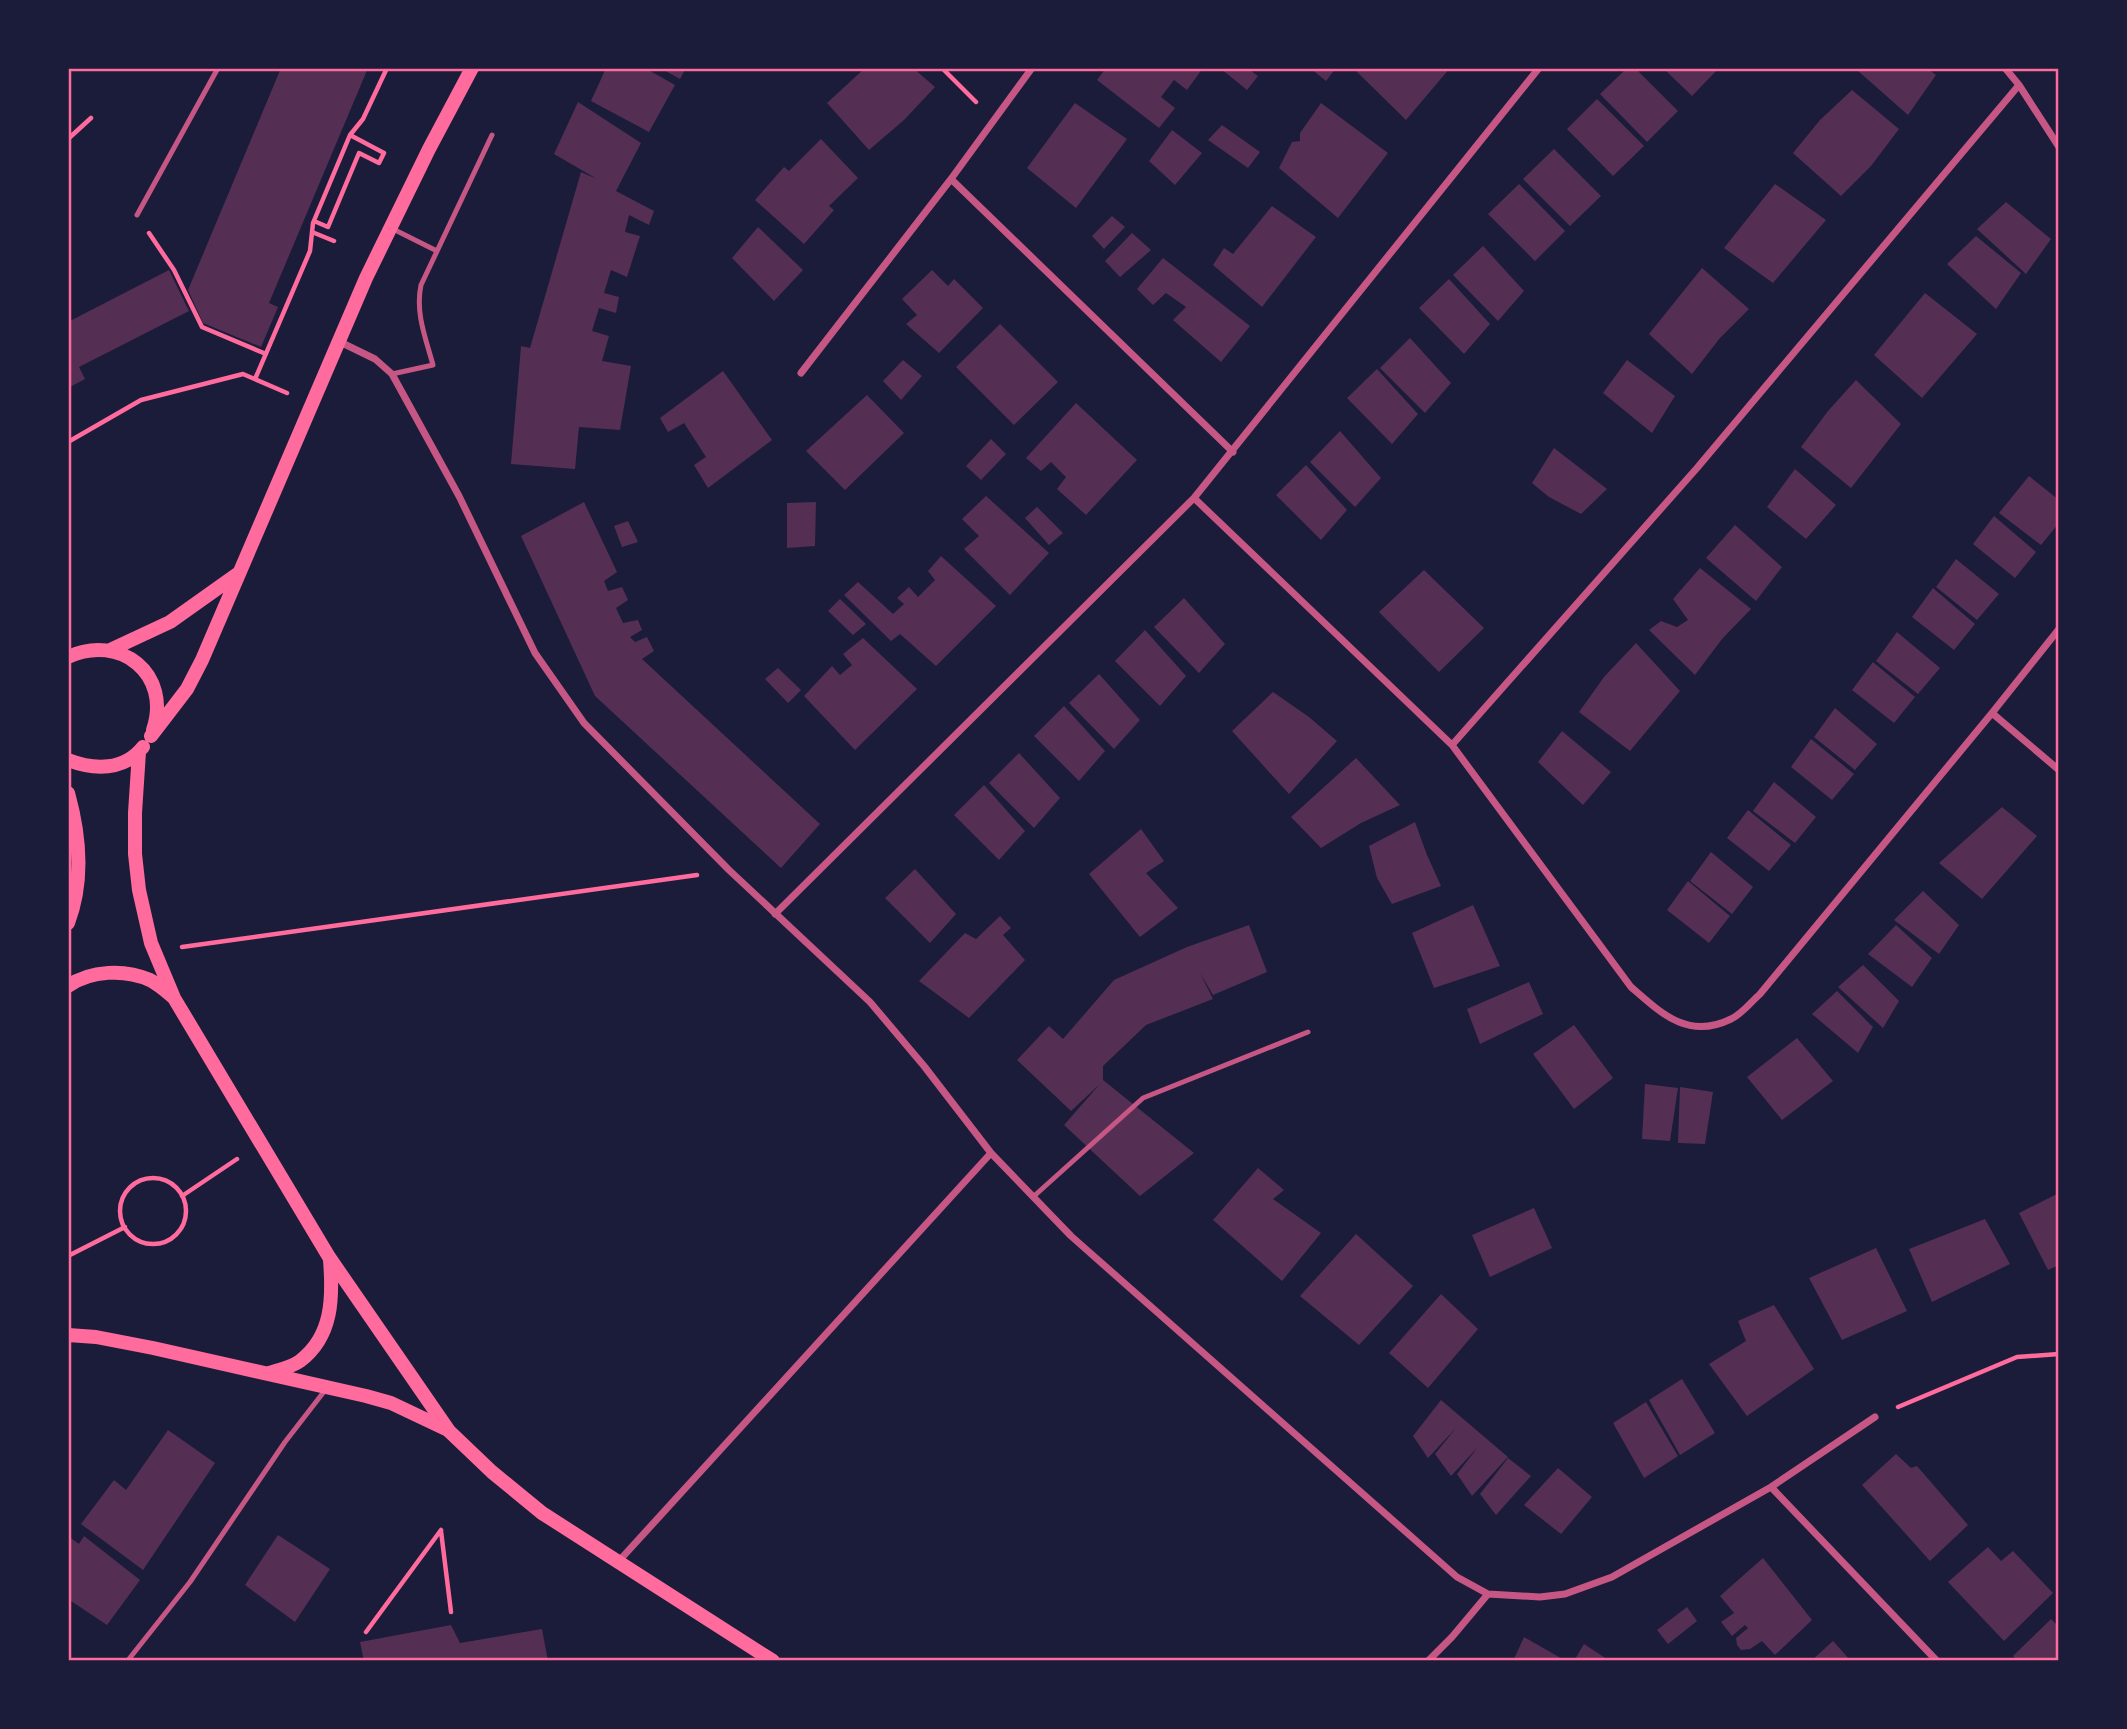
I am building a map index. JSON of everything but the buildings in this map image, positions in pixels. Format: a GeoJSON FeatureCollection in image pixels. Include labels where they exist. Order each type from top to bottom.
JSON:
{"type":"FeatureCollection","features":[{"type":"Feature","properties":{"kind":"main road"},"geometry":{"type":"LineString","coordinates":[[68,760],[85,767],[104,768],[123,763],[139,752],[187,689],[202,660],[338,341],[390,228],[472,68]]}},
{"type":"Feature","properties":{"kind":"main road"},"geometry":{"type":"LineString","coordinates":[[110,650],[170,622],[240,572]]}},
{"type":"Feature","properties":{"kind":"main road"},"geometry":{"type":"LineString","coordinates":[[72,651],[110,650],[127,656],[142,668],[152,683],[158,701],[157,719],[151,736]]}},
{"type":"Feature","properties":{"kind":"main road"},"geometry":{"type":"LineString","coordinates":[[139,752],[135,813],[135,854],[139,890],[154,951],[174,998],[329,1257],[449,1430],[492,1472],[542,1513],[773,1661]]}},
{"type":"Feature","properties":{"kind":"main road"},"geometry":{"type":"LineString","coordinates":[[68,793],[80,869],[68,923]]}},
{"type":"Feature","properties":{"kind":"main road"},"geometry":{"type":"LineString","coordinates":[[68,986],[103,973],[130,973],[153,981],[174,998]]}},
{"type":"Feature","properties":{"kind":"main road"},"geometry":{"type":"LineString","coordinates":[[268,1374],[298,1362],[316,1345],[328,1320],[333,1293],[329,1257]]}},
{"type":"Feature","properties":{"kind":"main road"},"geometry":{"type":"LineString","coordinates":[[68,1335],[96,1337],[328,1387],[391,1403],[449,1430]]}},
{"type":"Feature","properties":{"kind":"street"},"geometry":{"type":"LineString","coordinates":[[802,373],[951,179],[1032,68]]}},
{"type":"Feature","properties":{"kind":"street"},"geometry":{"type":"LineString","coordinates":[[775,914],[1194,498],[1539,68]]}},
{"type":"Feature","properties":{"kind":"street"},"geometry":{"type":"LineString","coordinates":[[2005,68],[2059,147]]}},
{"type":"Feature","properties":{"kind":"street"},"geometry":{"type":"LineString","coordinates":[[1452,745],[1697,468],[2019,85]]}},
{"type":"Feature","properties":{"kind":"street"},"geometry":{"type":"LineString","coordinates":[[951,179],[1233,452]]}},
{"type":"Feature","properties":{"kind":"street"},"geometry":{"type":"LineString","coordinates":[[338,341],[375,359],[392,374],[459,496],[535,653],[584,723],[729,870],[870,1002],[924,1066],[991,1153],[1081,1246],[1457,1577],[1488,1594],[1540,1597],[1590,1587],[1771,1487],[1875,1417]]}},
{"type":"Feature","properties":{"kind":"street"},"geometry":{"type":"LineString","coordinates":[[1194,498],[1452,745],[1631,988],[1665,1016],[1697,1028],[1732,1018],[1760,994],[2059,629]]}},
{"type":"Feature","properties":{"kind":"street"},"geometry":{"type":"LineString","coordinates":[[1992,713],[2059,770]]}},
{"type":"Feature","properties":{"kind":"street"},"geometry":{"type":"LineString","coordinates":[[618,1563],[991,1153]]}},
{"type":"Feature","properties":{"kind":"street"},"geometry":{"type":"LineString","coordinates":[[1771,1487],[1937,1661]]}},
{"type":"Feature","properties":{"kind":"street"},"geometry":{"type":"LineString","coordinates":[[1428,1661],[1488,1594]]}},
{"type":"Feature","properties":{"kind":"lane"},"geometry":{"type":"LineString","coordinates":[[137,215],[218,68]]}},
{"type":"Feature","properties":{"kind":"lane"},"geometry":{"type":"LineString","coordinates":[[392,374],[433,365],[419,315],[421,285],[492,135]]}},
{"type":"Feature","properties":{"kind":"lane"},"geometry":{"type":"LineString","coordinates":[[390,228],[437,251]]}},
{"type":"Feature","properties":{"kind":"lane"},"geometry":{"type":"LineString","coordinates":[[1032,1197],[1143,1098],[1308,1032]]}},
{"type":"Feature","properties":{"kind":"lane"},"geometry":{"type":"LineString","coordinates":[[129,1659],[190,1582],[285,1443],[328,1387]]}},
{"type":"Feature","properties":{"kind":"path"},"geometry":{"type":"LineString","coordinates":[[255,379],[310,251],[314,221],[350,135],[363,119],[387,68]]}},
{"type":"Feature","properties":{"kind":"path"},"geometry":{"type":"LineString","coordinates":[[943,68],[994,120]]}},
{"type":"Feature","properties":{"kind":"path"},"geometry":{"type":"LineString","coordinates":[[68,139],[92,118]]}},
{"type":"Feature","properties":{"kind":"path"},"geometry":{"type":"LineString","coordinates":[[314,221],[328,227],[359,153],[379,163],[384,153],[350,135]]}},
{"type":"Feature","properties":{"kind":"path"},"geometry":{"type":"LineString","coordinates":[[137,215],[174,270],[202,327],[266,354]]}},
{"type":"Feature","properties":{"kind":"path"},"geometry":{"type":"LineString","coordinates":[[312,232],[334,241]]}},
{"type":"Feature","properties":{"kind":"path"},"geometry":{"type":"LineString","coordinates":[[68,442],[141,400],[243,374],[311,405]]}},
{"type":"Feature","properties":{"kind":"path"},"geometry":{"type":"LineString","coordinates":[[154,951],[729,870]]}},
{"type":"Feature","properties":{"kind":"path"},"geometry":{"type":"LineString","coordinates":[[182,1196],[261,1144]]}},
{"type":"Feature","properties":{"kind":"path"},"geometry":{"type":"LineString","coordinates":[[143,1180],[163,1180],[173,1184],[182,1196],[186,1212],[184,1222],[170,1238],[148,1244],[138,1240],[125,1227],[120,1213],[122,1202],[126,1192],[134,1184],[143,1180]]}},
{"type":"Feature","properties":{"kind":"path"},"geometry":{"type":"LineString","coordinates":[[68,1256],[125,1227]]}},
{"type":"Feature","properties":{"kind":"path"},"geometry":{"type":"LineString","coordinates":[[1875,1417],[2017,1357],[2059,1354]]}},
{"type":"Feature","properties":{"kind":"path"},"geometry":{"type":"LineString","coordinates":[[366,1632],[441,1530],[451,1612]]}}]}
